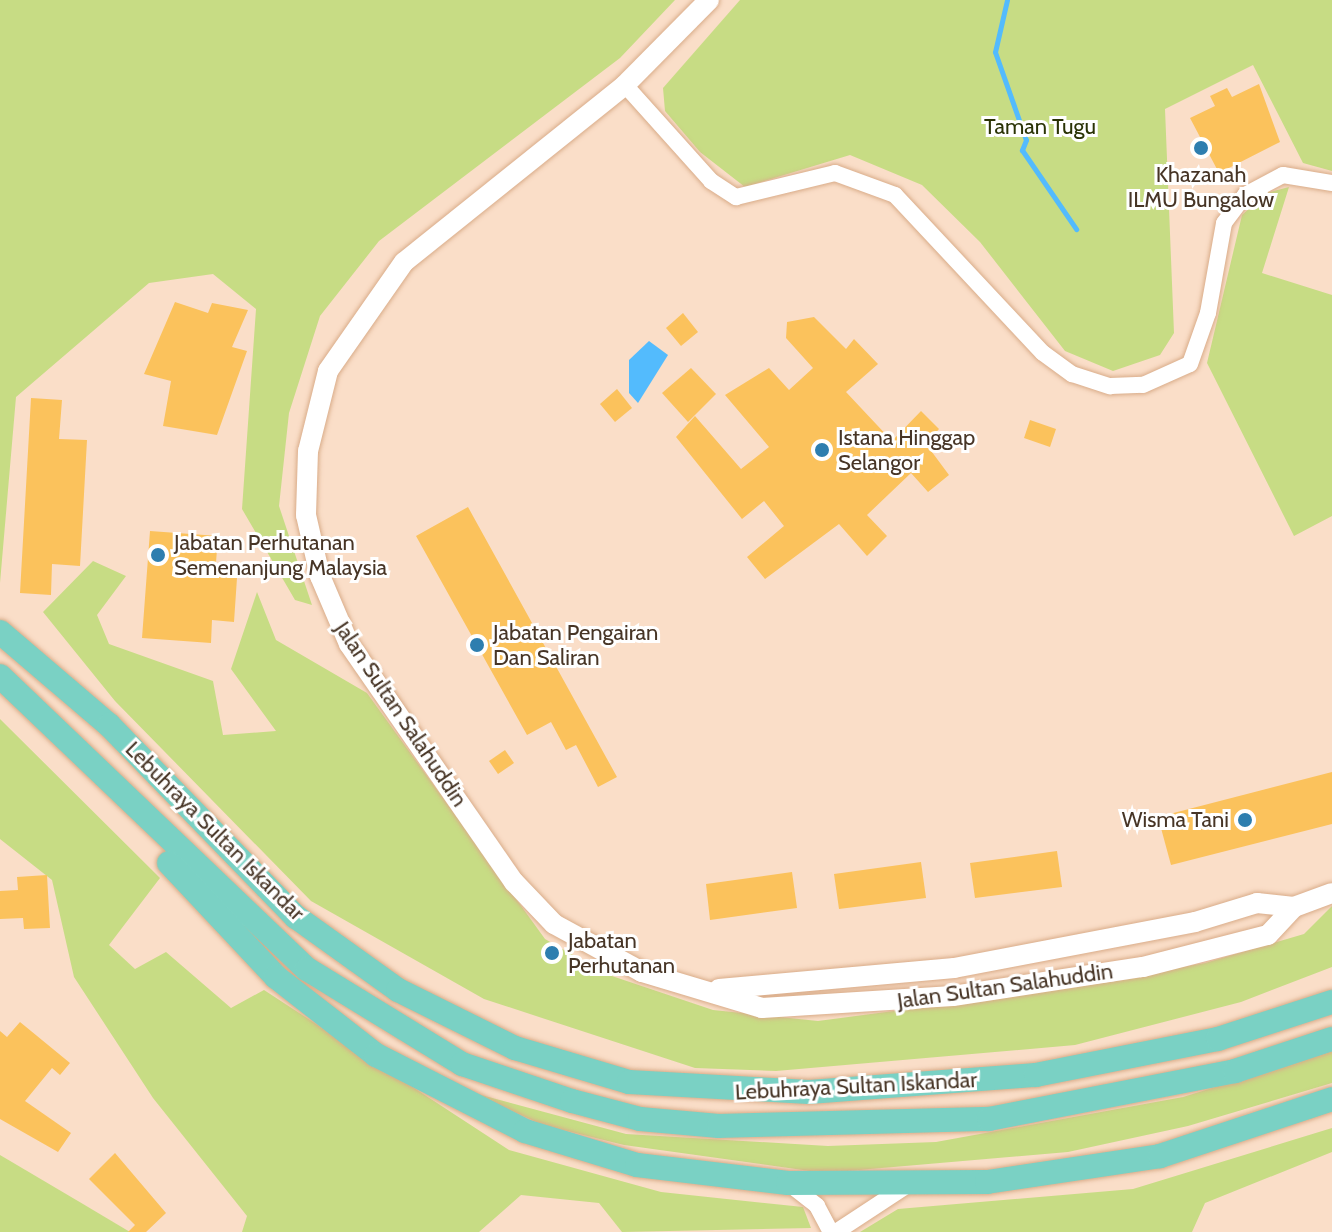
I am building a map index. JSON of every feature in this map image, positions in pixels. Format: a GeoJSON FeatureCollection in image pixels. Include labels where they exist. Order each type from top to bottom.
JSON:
{"type":"FeatureCollection","features":[{"type":"Feature","properties":{"kind":"main road","name":"Lebuhraya Sultan Iskandar"},"geometry":{"type":"LineString","coordinates":[[0,632],[109,725],[296,917],[386,981],[515,1048],[629,1082],[717,1093],[809,1092],[1036,1075],[1218,1039],[1332,1002]]}},
{"type":"Feature","properties":{"kind":"main road","name":"Lebuhraya Sultan Iskandar"},"geometry":{"type":"LineString","coordinates":[[0,676],[27,697],[265,935],[358,1005],[502,1082],[640,1119],[806,1130],[989,1119],[1235,1071],[1332,1039]]}},
{"type":"Feature","properties":{"kind":"main road"},"geometry":{"type":"LineString","coordinates":[[27,697],[276,977],[376,1055],[525,1131],[637,1165],[788,1183],[910,1183],[1068,1174],[1160,1156],[1332,1099]]}},
{"type":"Feature","properties":{"kind":"street","name":"Jalan Sultan Salahuddin"},"geometry":{"type":"LineString","coordinates":[[709,0],[625,85],[457,216],[374,300],[328,371],[308,451],[306,515],[320,576],[349,644],[514,882],[567,933],[642,972],[762,1008],[806,1010],[953,996],[1204,954],[1268,935],[1294,907]]}},
{"type":"Feature","properties":{"kind":"street"},"geometry":{"type":"LineString","coordinates":[[625,85],[711,181],[736,197],[835,173],[895,195],[1043,353],[1072,374],[1110,386],[1143,385],[1190,364],[1208,313],[1224,223],[1245,195],[1283,175],[1332,183]]}},
{"type":"Feature","properties":{"kind":"street","name":"Jalan Sultan Salahuddin"},"geometry":{"type":"LineString","coordinates":[[703,990],[954,968],[1195,922],[1257,903],[1294,907],[1332,893]]}},
{"type":"Feature","properties":{"kind":"street"},"geometry":{"type":"LineString","coordinates":[[788,1183],[817,1206],[834,1232],[910,1183]]}},
{"type":"Feature","properties":{"kind":"green space"},"geometry":{"type":"Polygon","coordinates":[[[0,0],[675,0],[620,58],[379,241],[320,316],[289,413],[279,506],[312,605],[295,600],[242,509],[256,309],[213,274],[149,283],[16,397],[0,583],[0,0]]]}},
{"type":"Feature","properties":{"kind":"green space","name":"Taman Tugu"},"geometry":{"type":"Polygon","coordinates":[[[740,0],[1332,0],[1332,171],[1303,163],[1253,65],[1165,109],[1174,333],[1160,355],[1113,371],[1065,351],[980,242],[922,185],[850,155],[745,187],[700,152],[665,111],[663,88],[740,0]]]}},
{"type":"Feature","properties":{"kind":"green space"},"geometry":{"type":"Polygon","coordinates":[[[1289,187],[1262,273],[1332,295],[1332,516],[1294,536],[1207,363],[1242,215],[1266,193],[1289,187]]]}},
{"type":"Feature","properties":{"kind":"green space"},"geometry":{"type":"Polygon","coordinates":[[[93,561],[126,576],[97,615],[109,644],[213,681],[223,735],[276,731],[231,669],[257,592],[276,640],[367,693],[545,939],[606,974],[713,1010],[818,1021],[1053,990],[1205,963],[1304,934],[1332,906],[1332,967],[1241,1002],[1075,1045],[776,1071],[695,1068],[484,999],[311,901],[115,701],[43,612],[93,561]]]}},
{"type":"Feature","properties":{"kind":"green space"},"geometry":{"type":"Polygon","coordinates":[[[0,719],[160,878],[109,945],[135,969],[166,952],[231,1008],[264,990],[509,1150],[661,1192],[803,1207],[811,1228],[622,1232],[599,1203],[521,1195],[479,1232],[242,1232],[247,1216],[153,1098],[74,977],[52,880],[0,839],[0,719]]]}},
{"type":"Feature","properties":{"kind":"green space"},"geometry":{"type":"Polygon","coordinates":[[[1332,1051],[1332,1083],[1188,1126],[1068,1152],[824,1173],[624,1145],[543,1125],[470,1092],[626,1134],[828,1146],[936,1142],[1183,1097],[1332,1051]]]}},
{"type":"Feature","properties":{"kind":"green space"},"geometry":{"type":"Polygon","coordinates":[[[1332,1128],[1332,1152],[1205,1203],[1192,1232],[860,1232],[898,1209],[1133,1189],[1332,1128]]]}},
{"type":"Feature","properties":{"kind":"green space"},"geometry":{"type":"Polygon","coordinates":[[[0,1155],[83,1204],[130,1232],[0,1232],[0,1155]]]}},
{"type":"Feature","properties":{"kind":"water"},"geometry":{"type":"Polygon","coordinates":[[[649,341],[668,355],[638,403],[629,393],[629,360],[649,341]]]}},
{"type":"Feature","properties":{"kind":"building","name":"Khazanah ILMU Bungalow"},"geometry":{"type":"Polygon","coordinates":[[[1259,84],[1280,142],[1219,173],[1190,118],[1215,106],[1210,96],[1227,88],[1232,97],[1259,84]]]}},
{"type":"Feature","properties":{"kind":"building"},"geometry":{"type":"Polygon","coordinates":[[[175,302],[208,313],[212,303],[248,310],[232,347],[247,351],[217,435],[163,426],[171,381],[144,374],[175,302]]]}},
{"type":"Feature","properties":{"kind":"building"},"geometry":{"type":"Polygon","coordinates":[[[683,313],[698,332],[681,346],[666,328],[683,313]]]}},
{"type":"Feature","properties":{"kind":"building","name":"Istana Hinggap Selangor"},"geometry":{"type":"Polygon","coordinates":[[[814,317],[846,349],[854,339],[878,364],[846,392],[892,441],[921,411],[939,429],[926,444],[949,475],[928,492],[911,473],[867,515],[887,536],[867,556],[839,524],[765,579],[747,557],[784,526],[764,501],[742,519],[676,437],[695,416],[741,469],[769,447],[725,395],[769,368],[789,390],[813,368],[786,338],[787,322],[814,317]]]}},
{"type":"Feature","properties":{"kind":"building"},"geometry":{"type":"Polygon","coordinates":[[[691,368],[716,394],[688,422],[662,393],[691,368]]]}},
{"type":"Feature","properties":{"kind":"building"},"geometry":{"type":"Polygon","coordinates":[[[617,389],[632,408],[615,422],[600,404],[617,389]]]}},
{"type":"Feature","properties":{"kind":"building"},"geometry":{"type":"Polygon","coordinates":[[[31,398],[62,400],[59,439],[87,440],[80,566],[52,564],[51,595],[20,593],[31,398]]]}},
{"type":"Feature","properties":{"kind":"building"},"geometry":{"type":"Polygon","coordinates":[[[1030,420],[1056,429],[1050,447],[1024,438],[1030,420]]]}},
{"type":"Feature","properties":{"kind":"building"},"geometry":{"type":"Polygon","coordinates":[[[468,507],[617,777],[598,787],[576,745],[566,750],[551,722],[527,735],[416,536],[468,507]]]}},
{"type":"Feature","properties":{"kind":"building"},"geometry":{"type":"Polygon","coordinates":[[[150,531],[218,536],[215,576],[237,578],[234,622],[212,620],[211,643],[142,638],[150,531]]]}},
{"type":"Feature","properties":{"kind":"building"},"geometry":{"type":"Polygon","coordinates":[[[505,750],[514,763],[498,774],[489,761],[505,750]]]}},
{"type":"Feature","properties":{"kind":"building","name":"Wisma Tani"},"geometry":{"type":"Polygon","coordinates":[[[1332,772],[1332,824],[1171,865],[1158,817],[1332,772]]]}},
{"type":"Feature","properties":{"kind":"building"},"geometry":{"type":"Polygon","coordinates":[[[1057,851],[1062,887],[975,898],[970,863],[1057,851]]]}},
{"type":"Feature","properties":{"kind":"building"},"geometry":{"type":"Polygon","coordinates":[[[921,862],[926,898],[839,909],[834,874],[921,862]]]}},
{"type":"Feature","properties":{"kind":"building"},"geometry":{"type":"Polygon","coordinates":[[[792,872],[797,908],[710,920],[706,884],[792,872]]]}},
{"type":"Feature","properties":{"kind":"building"},"geometry":{"type":"Polygon","coordinates":[[[47,875],[50,928],[24,929],[23,918],[0,919],[0,891],[18,890],[17,877],[47,875]]]}},
{"type":"Feature","properties":{"kind":"building"},"geometry":{"type":"Polygon","coordinates":[[[20,1022],[70,1063],[60,1075],[52,1068],[25,1101],[71,1133],[58,1152],[0,1119],[0,1031],[7,1037],[20,1022]]]}},
{"type":"Feature","properties":{"kind":"building"},"geometry":{"type":"Polygon","coordinates":[[[115,1153],[166,1213],[146,1232],[128,1232],[135,1225],[89,1179],[115,1153]]]}},
{"type":"Feature","properties":{"kind":"waterway"},"geometry":{"type":"LineString","coordinates":[[1007,0],[995,52],[1026,140],[1022,150],[1076,229]]}},
{"type":"Feature","properties":{"kind":"place","name":"Khazanah ILMU Bungalow"},"geometry":{"type":"Point","coordinates":[1201,148]}},
{"type":"Feature","properties":{"kind":"place","name":"Istana Hinggap Selangor"},"geometry":{"type":"Point","coordinates":[822,450]}},
{"type":"Feature","properties":{"kind":"place","name":"Jabatan Perhutanan Semenanjung Malaysia"},"geometry":{"type":"Point","coordinates":[158,555]}},
{"type":"Feature","properties":{"kind":"place","name":"Jabatan Pengairan Dan Saliran"},"geometry":{"type":"Point","coordinates":[477,645]}},
{"type":"Feature","properties":{"kind":"place","name":"Wisma Tani"},"geometry":{"type":"Point","coordinates":[1245,820]}},
{"type":"Feature","properties":{"kind":"place","name":"Jabatan Perhutanan"},"geometry":{"type":"Point","coordinates":[552,953]}}]}
